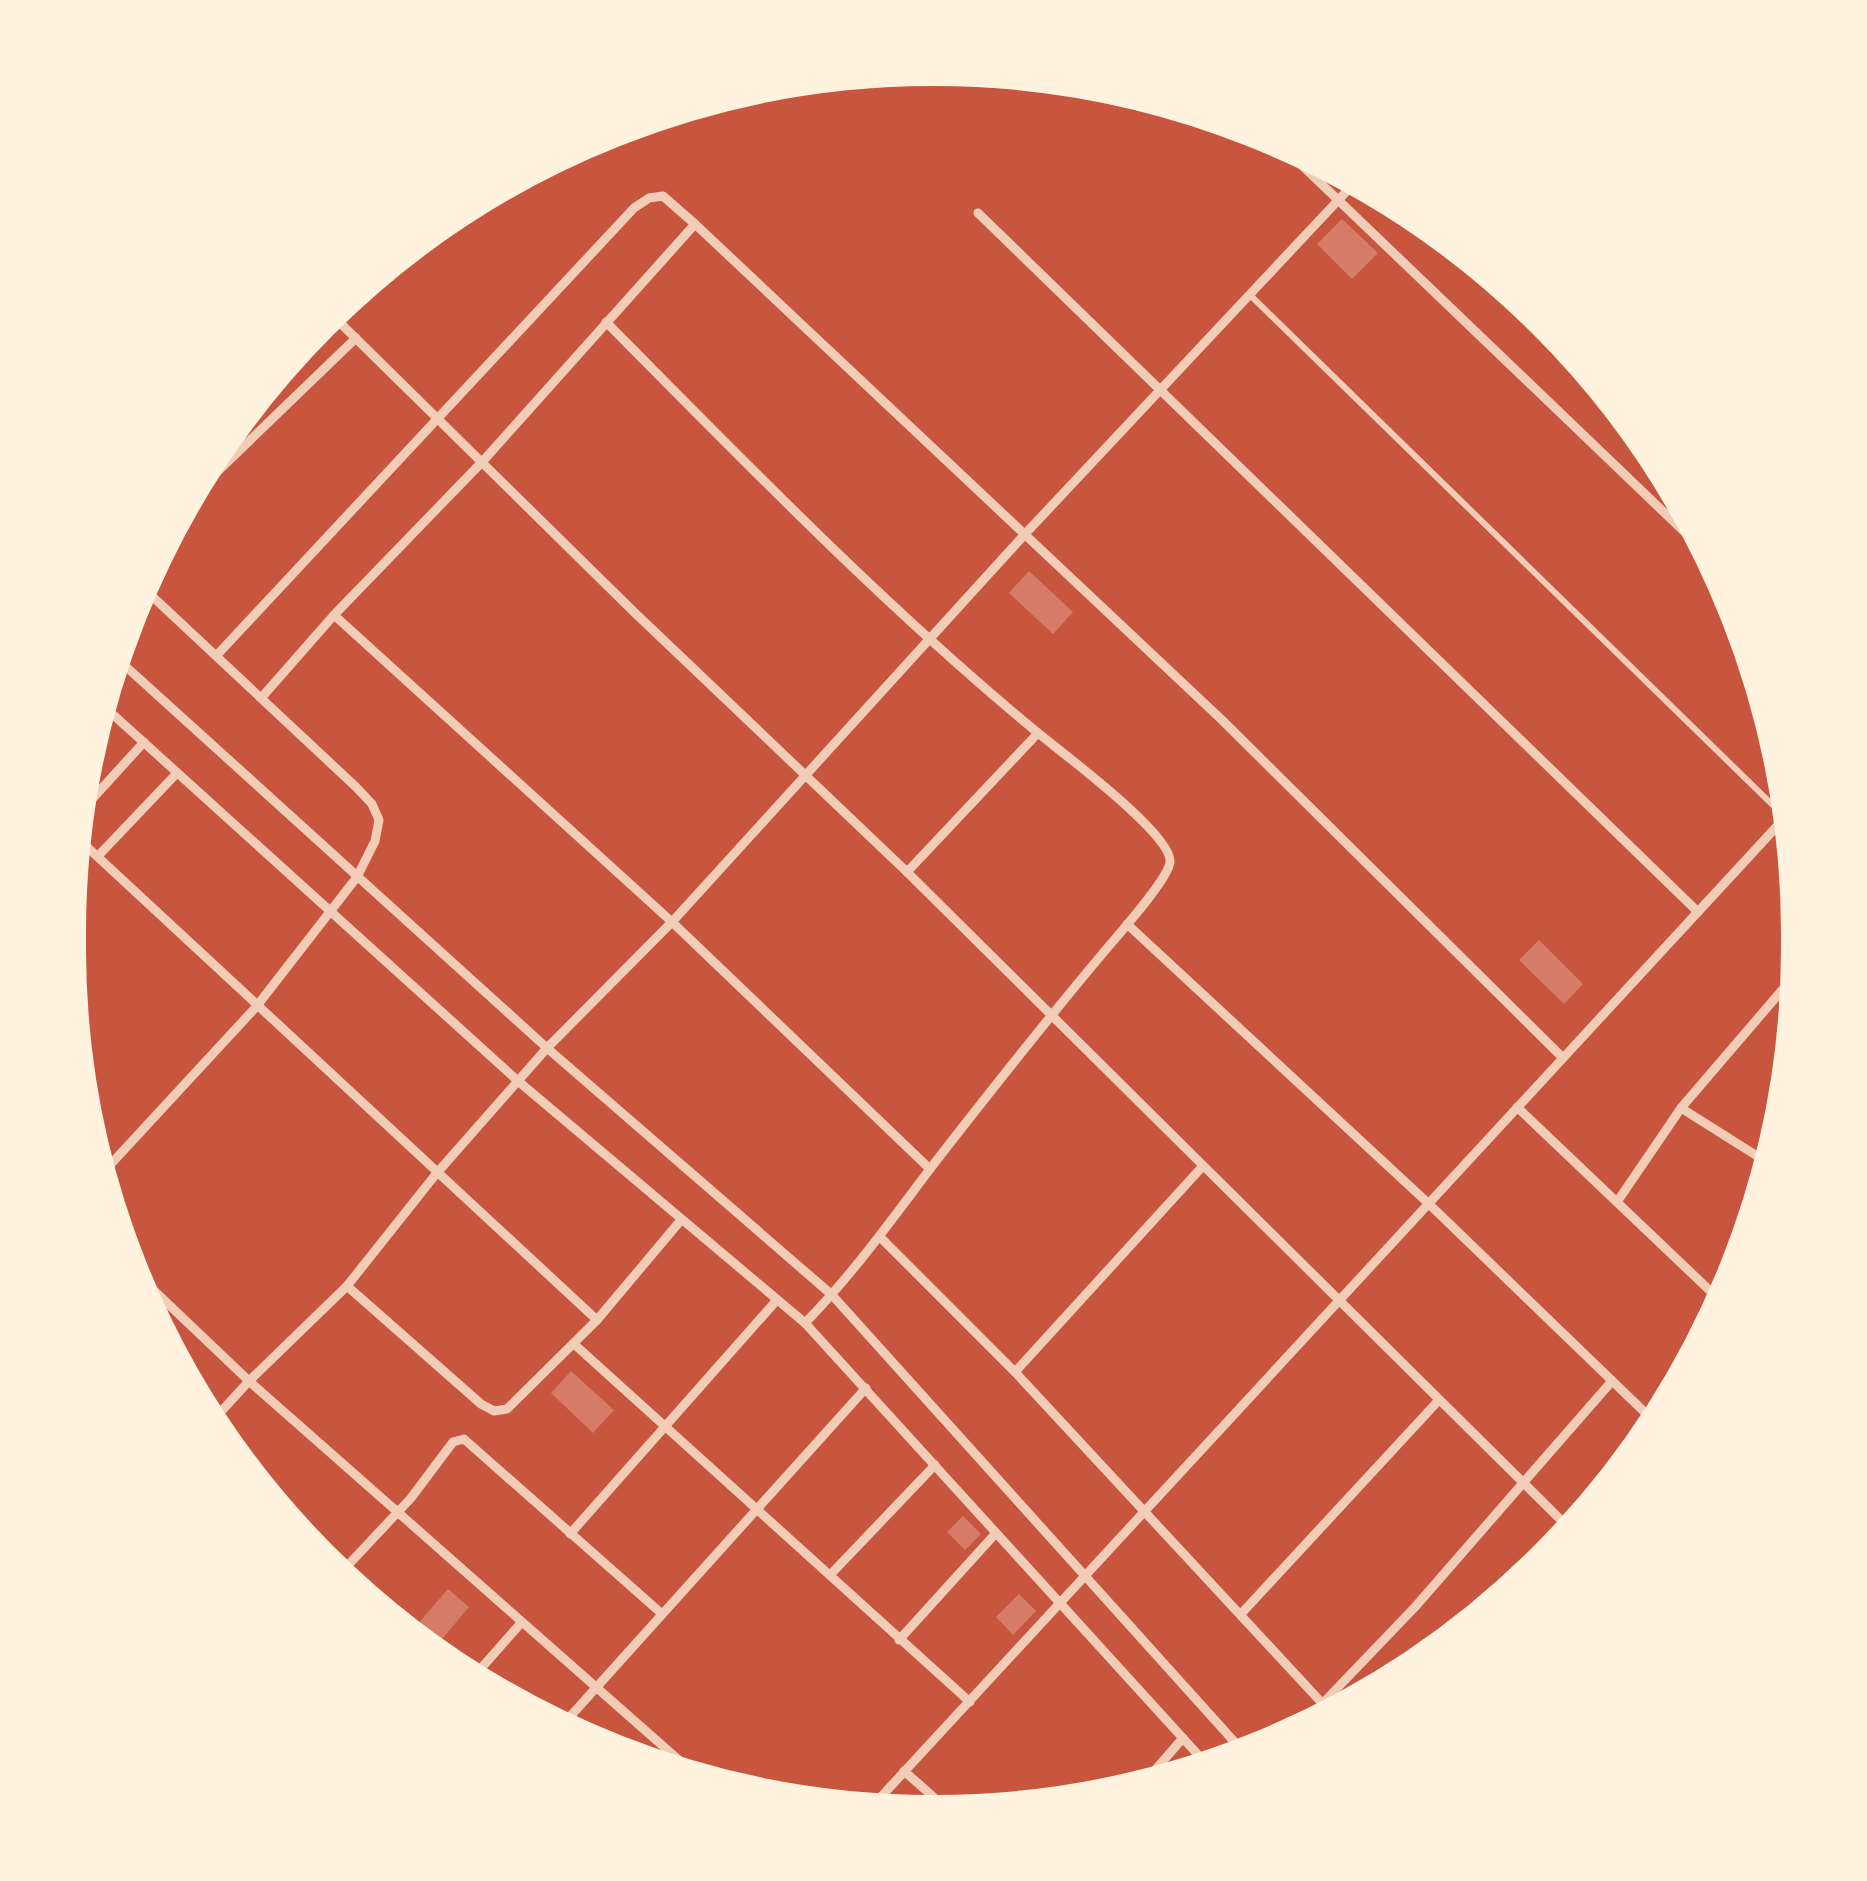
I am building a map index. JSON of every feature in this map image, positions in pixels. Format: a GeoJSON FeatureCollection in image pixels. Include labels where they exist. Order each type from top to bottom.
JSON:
{"type":"FeatureCollection","features":[{"type":"Feature","properties":{"kind":"street"},"geometry":{"type":"LineString","coordinates":[[1299,163],[1687,533]]}},
{"type":"Feature","properties":{"kind":"street"},"geometry":{"type":"LineString","coordinates":[[219,1414],[346,1286],[436,1174],[547,1048],[672,922],[1026,534],[1349,188]]}},
{"type":"Feature","properties":{"kind":"street"},"geometry":{"type":"LineString","coordinates":[[217,655],[644,201],[663,196],[1222,720],[1562,1057]]}},
{"type":"Feature","properties":{"kind":"street"},"geometry":{"type":"LineString","coordinates":[[978,213],[1698,912]]}},
{"type":"Feature","properties":{"kind":"street"},"geometry":{"type":"LineString","coordinates":[[262,697],[334,615],[483,462],[695,224]]}},
{"type":"Feature","properties":{"kind":"street"},"geometry":{"type":"LineString","coordinates":[[1250,295],[1777,801]]}},
{"type":"Feature","properties":{"kind":"street"},"geometry":{"type":"LineString","coordinates":[[339,321],[907,872],[1564,1522]]}},
{"type":"Feature","properties":{"kind":"street"},"geometry":{"type":"LineString","coordinates":[[606,322],[930,642],[1100,784],[1168,849],[1170,862],[1166,873],[1127,924],[1051,1015],[880,1237],[805,1322]]}},
{"type":"Feature","properties":{"kind":"street"},"geometry":{"type":"LineString","coordinates":[[215,473],[356,338]]}},
{"type":"Feature","properties":{"kind":"street"},"geometry":{"type":"LineString","coordinates":[[109,1166],[256,1007],[332,911],[357,878],[375,842],[379,820],[356,787],[151,594]]}},
{"type":"Feature","properties":{"kind":"street"},"geometry":{"type":"LineString","coordinates":[[334,615],[672,922],[930,1169]]}},
{"type":"Feature","properties":{"kind":"street"},"geometry":{"type":"LineString","coordinates":[[123,664],[547,1048],[832,1295],[1237,1745]]}},
{"type":"Feature","properties":{"kind":"street"},"geometry":{"type":"LineString","coordinates":[[110,711],[518,1081],[805,1322],[1201,1758]]}},
{"type":"Feature","properties":{"kind":"street"},"geometry":{"type":"LineString","coordinates":[[907,872],[1038,733]]}},
{"type":"Feature","properties":{"kind":"street"},"geometry":{"type":"LineString","coordinates":[[90,801],[144,742]]}},
{"type":"Feature","properties":{"kind":"street"},"geometry":{"type":"LineString","coordinates":[[99,856],[177,773]]}},
{"type":"Feature","properties":{"kind":"street"},"geometry":{"type":"LineString","coordinates":[[879,1799],[1780,823]]}},
{"type":"Feature","properties":{"kind":"street"},"geometry":{"type":"LineString","coordinates":[[85,844],[596,1320]]}},
{"type":"Feature","properties":{"kind":"street"},"geometry":{"type":"LineString","coordinates":[[1127,924],[1429,1204],[1647,1415]]}},
{"type":"Feature","properties":{"kind":"street"},"geometry":{"type":"LineString","coordinates":[[1617,1202],[1681,1108],[1785,987]]}},
{"type":"Feature","properties":{"kind":"street"},"geometry":{"type":"LineString","coordinates":[[1518,1108],[1714,1292]]}},
{"type":"Feature","properties":{"kind":"street"},"geometry":{"type":"LineString","coordinates":[[1681,1108],[1760,1158]]}},
{"type":"Feature","properties":{"kind":"street"},"geometry":{"type":"LineString","coordinates":[[1015,1372],[1202,1167]]}},
{"type":"Feature","properties":{"kind":"street"},"geometry":{"type":"LineString","coordinates":[[346,1286],[481,1404],[494,1411],[507,1409],[574,1344],[681,1220]]}},
{"type":"Feature","properties":{"kind":"street"},"geometry":{"type":"LineString","coordinates":[[880,1237],[1015,1372],[1322,1704],[1415,1607],[1612,1381]]}},
{"type":"Feature","properties":{"kind":"street"},"geometry":{"type":"LineString","coordinates":[[151,1288],[249,1381],[681,1763]]}},
{"type":"Feature","properties":{"kind":"street"},"geometry":{"type":"LineString","coordinates":[[570,1534],[776,1301]]}},
{"type":"Feature","properties":{"kind":"street"},"geometry":{"type":"LineString","coordinates":[[574,1344],[970,1702]]}},
{"type":"Feature","properties":{"kind":"street"},"geometry":{"type":"LineString","coordinates":[[568,1718],[866,1388]]}},
{"type":"Feature","properties":{"kind":"street"},"geometry":{"type":"LineString","coordinates":[[1240,1614],[1439,1400]]}},
{"type":"Feature","properties":{"kind":"street"},"geometry":{"type":"LineString","coordinates":[[347,1567],[397,1513],[452,1442],[464,1439],[661,1613]]}},
{"type":"Feature","properties":{"kind":"street"},"geometry":{"type":"LineString","coordinates":[[831,1574],[935,1465]]}},
{"type":"Feature","properties":{"kind":"street"},"geometry":{"type":"LineString","coordinates":[[900,1640],[996,1533]]}},
{"type":"Feature","properties":{"kind":"street"},"geometry":{"type":"LineString","coordinates":[[480,1670],[522,1622]]}},
{"type":"Feature","properties":{"kind":"street"},"geometry":{"type":"LineString","coordinates":[[1153,1772],[1183,1738]]}},
{"type":"Feature","properties":{"kind":"street"},"geometry":{"type":"LineString","coordinates":[[904,1771],[938,1801]]}},
{"type":"Feature","properties":{"kind":"building"},"geometry":{"type":"Polygon","coordinates":[[[1342,219],[1378,253],[1352,279],[1317,244],[1342,219]]]}},
{"type":"Feature","properties":{"kind":"building"},"geometry":{"type":"Polygon","coordinates":[[[1029,571],[1073,612],[1053,634],[1009,593],[1029,571]]]}},
{"type":"Feature","properties":{"kind":"building"},"geometry":{"type":"Polygon","coordinates":[[[1539,940],[1583,984],[1564,1004],[1519,960],[1539,940]]]}},
{"type":"Feature","properties":{"kind":"building"},"geometry":{"type":"Polygon","coordinates":[[[571,1371],[614,1410],[593,1433],[551,1393],[571,1371]]]}},
{"type":"Feature","properties":{"kind":"building"},"geometry":{"type":"Polygon","coordinates":[[[963,1516],[981,1534],[965,1550],[947,1532],[963,1516]]]}},
{"type":"Feature","properties":{"kind":"building"},"geometry":{"type":"Polygon","coordinates":[[[448,1589],[469,1607],[439,1643],[416,1626],[448,1589]]]}},
{"type":"Feature","properties":{"kind":"building"},"geometry":{"type":"Polygon","coordinates":[[[1019,1594],[1036,1611],[1013,1635],[996,1617],[1019,1594]]]}}]}
